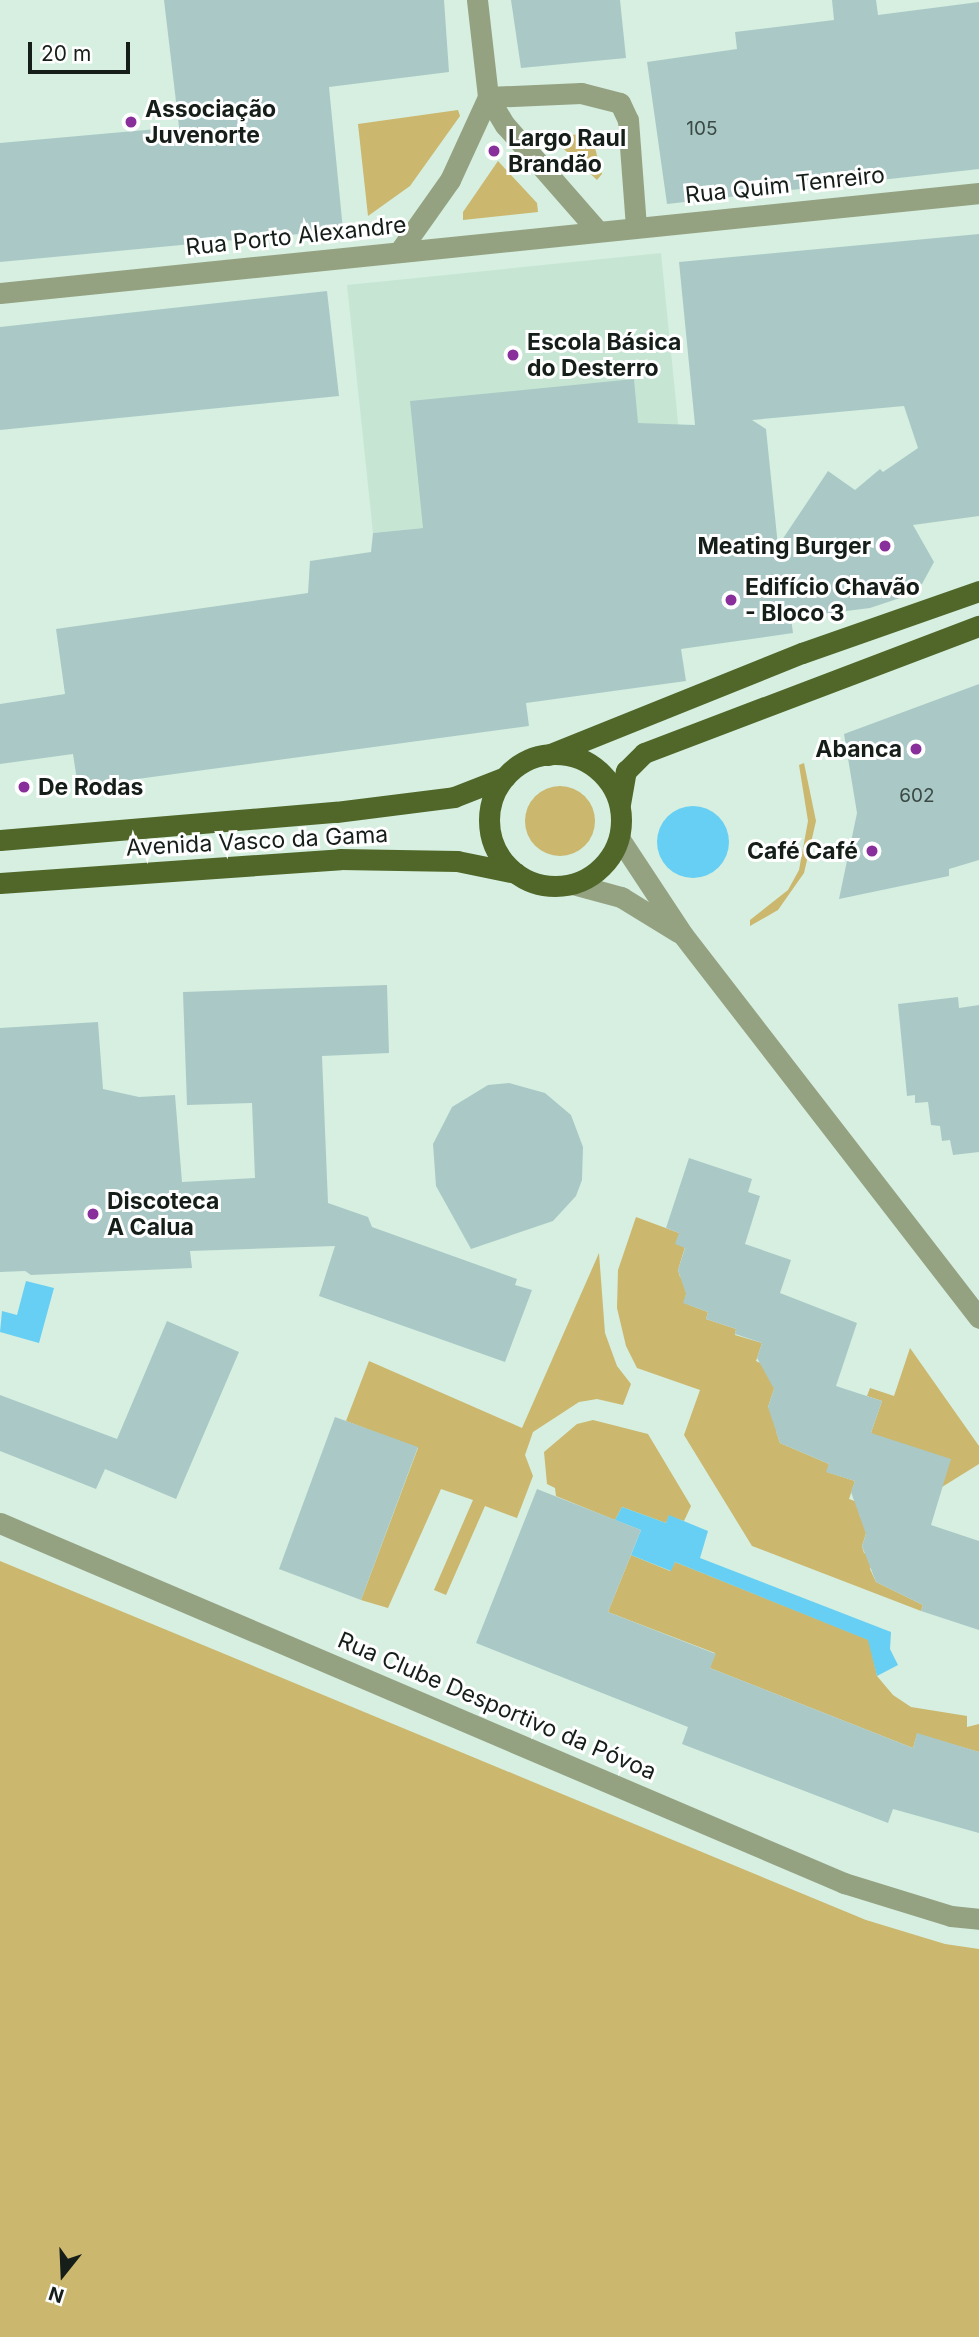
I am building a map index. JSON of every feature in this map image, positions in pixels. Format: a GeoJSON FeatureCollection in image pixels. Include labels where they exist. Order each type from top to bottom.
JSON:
{"type":"FeatureCollection","features":[{"type":"Feature","properties":{"kind":"main road"},"geometry":{"type":"LineString","coordinates":[[979,591],[802,653],[548,755],[532,758],[505,777],[496,792],[490,826],[502,859],[516,873],[533,882],[573,884],[602,867],[619,838],[620,804],[626,771],[644,753],[979,626]]}},
{"type":"Feature","properties":{"kind":"main road"},"geometry":{"type":"LineString","coordinates":[[548,755],[585,761],[612,787],[620,804]]}},
{"type":"Feature","properties":{"kind":"main road","name":"Avenida Vasco da Gama"},"geometry":{"type":"LineString","coordinates":[[0,840],[336,812],[454,797],[505,777]]}},
{"type":"Feature","properties":{"kind":"main road","name":"Avenida Vasco da Gama"},"geometry":{"type":"LineString","coordinates":[[0,883],[340,859],[457,861],[516,873]]}},
{"type":"Feature","properties":{"kind":"street"},"geometry":{"type":"LineString","coordinates":[[477,0],[488,97],[505,125],[597,230]]}},
{"type":"Feature","properties":{"kind":"street"},"geometry":{"type":"LineString","coordinates":[[488,97],[581,93],[620,103],[628,120],[636,226]]}},
{"type":"Feature","properties":{"kind":"street"},"geometry":{"type":"LineString","coordinates":[[399,251],[450,180],[488,97]]}},
{"type":"Feature","properties":{"kind":"street","name":"Rua Quim Tenreiro"},"geometry":{"type":"LineString","coordinates":[[597,230],[979,192]]}},
{"type":"Feature","properties":{"kind":"street","name":"Rua Porto Alexandre"},"geometry":{"type":"LineString","coordinates":[[0,293],[597,230]]}},
{"type":"Feature","properties":{"kind":"street"},"geometry":{"type":"LineString","coordinates":[[619,838],[683,935],[979,1318]]}},
{"type":"Feature","properties":{"kind":"street"},"geometry":{"type":"LineString","coordinates":[[573,884],[621,897],[683,935]]}},
{"type":"Feature","properties":{"kind":"street","name":"Rua Clube Desportivo da Póvoa"},"geometry":{"type":"LineString","coordinates":[[0,1523],[844,1883],[951,1916],[979,1919]]}},
{"type":"Feature","properties":{"kind":"shaded area"},"geometry":{"type":"Polygon","coordinates":[[[458,110],[460,116],[410,186],[368,216],[358,124],[458,110]]]}},
{"type":"Feature","properties":{"kind":"shaded area"},"geometry":{"type":"Polygon","coordinates":[[[591,133],[602,174],[597,180],[551,137],[591,133]]]}},
{"type":"Feature","properties":{"kind":"shaded area"},"geometry":{"type":"Polygon","coordinates":[[[498,161],[537,203],[538,212],[463,220],[463,212],[498,161]]]}},
{"type":"Feature","properties":{"kind":"shaded area","name":"Escola Básica do Desterro"},"geometry":{"type":"Polygon","coordinates":[[[661,253],[686,501],[373,533],[347,285],[661,253]]]}},
{"type":"Feature","properties":{"kind":"shaded area"},"geometry":{"type":"Polygon","coordinates":[[[804,763],[816,821],[804,873],[778,910],[750,926],[750,920],[788,890],[799,870],[808,821],[799,765],[804,763]]]}},
{"type":"Feature","properties":{"kind":"shaded area"},"geometry":{"type":"Polygon","coordinates":[[[560,786],[585,796],[595,821],[585,846],[560,856],[535,846],[525,821],[535,796],[560,786]]]}},
{"type":"Feature","properties":{"kind":"shaded area"},"geometry":{"type":"Polygon","coordinates":[[[636,1217],[679,1233],[685,1247],[678,1270],[680,1277],[690,1281],[685,1298],[689,1305],[708,1312],[706,1319],[736,1329],[735,1335],[762,1343],[756,1361],[769,1367],[776,1383],[768,1407],[780,1417],[776,1431],[780,1443],[829,1464],[827,1472],[855,1481],[849,1499],[863,1504],[859,1515],[869,1524],[862,1546],[864,1553],[875,1557],[870,1569],[876,1582],[923,1605],[921,1611],[752,1546],[684,1435],[700,1390],[637,1368],[626,1346],[617,1308],[618,1270],[636,1217]]]}},
{"type":"Feature","properties":{"kind":"shaded area"},"geometry":{"type":"Polygon","coordinates":[[[599,1253],[605,1333],[617,1366],[631,1384],[623,1405],[597,1399],[579,1402],[533,1432],[525,1455],[533,1476],[517,1518],[485,1506],[446,1595],[434,1590],[473,1500],[441,1489],[388,1608],[361,1600],[418,1448],[346,1421],[369,1361],[522,1428],[599,1253]]]}},
{"type":"Feature","properties":{"kind":"shaded area"},"geometry":{"type":"Polygon","coordinates":[[[910,1348],[979,1446],[979,1464],[942,1487],[871,1433],[882,1401],[867,1396],[870,1388],[894,1396],[910,1348]]]}},
{"type":"Feature","properties":{"kind":"shaded area"},"geometry":{"type":"Polygon","coordinates":[[[593,1420],[648,1434],[691,1506],[684,1521],[669,1516],[666,1523],[622,1507],[615,1520],[556,1496],[555,1488],[547,1484],[544,1452],[577,1424],[593,1420]]]}},
{"type":"Feature","properties":{"kind":"shaded area"},"geometry":{"type":"Polygon","coordinates":[[[631,1555],[670,1571],[675,1562],[869,1640],[877,1676],[893,1695],[911,1707],[967,1716],[967,1727],[979,1724],[979,1752],[917,1734],[913,1748],[710,1668],[715,1653],[608,1612],[631,1555]]]}},
{"type":"Feature","properties":{"kind":"shaded area"},"geometry":{"type":"Polygon","coordinates":[[[0,1561],[866,1920],[945,1944],[979,1949],[979,2337],[0,2337],[0,1561]]]}},
{"type":"Feature","properties":{"kind":"water"},"geometry":{"type":"Polygon","coordinates":[[[693,806],[713,812],[723,822],[729,842],[723,862],[713,872],[693,878],[673,872],[663,862],[657,842],[663,822],[673,812],[693,806]]]}},
{"type":"Feature","properties":{"kind":"water"},"geometry":{"type":"Polygon","coordinates":[[[26,1281],[54,1288],[39,1343],[0,1332],[2,1311],[17,1315],[26,1281]]]}},
{"type":"Feature","properties":{"kind":"water"},"geometry":{"type":"Polygon","coordinates":[[[622,1507],[666,1523],[669,1515],[708,1531],[700,1558],[891,1632],[890,1649],[898,1665],[877,1676],[868,1640],[675,1562],[671,1571],[631,1555],[641,1530],[615,1520],[622,1507]]]}},
{"type":"Feature","properties":{"kind":"building"},"geometry":{"type":"Polygon","coordinates":[[[164,0],[444,0],[449,72],[329,87],[343,230],[0,262],[0,143],[179,127],[164,0]]]}},
{"type":"Feature","properties":{"kind":"building"},"geometry":{"type":"Polygon","coordinates":[[[511,0],[620,0],[626,58],[521,68],[511,0]]]}},
{"type":"Feature","properties":{"kind":"building"},"geometry":{"type":"Polygon","coordinates":[[[832,0],[876,0],[878,15],[979,2],[979,169],[667,204],[647,62],[737,49],[735,32],[834,20],[832,0]]]}},
{"type":"Feature","properties":{"kind":"building"},"geometry":{"type":"Polygon","coordinates":[[[979,234],[979,516],[913,525],[934,562],[922,584],[900,598],[870,608],[791,618],[793,633],[681,649],[686,681],[526,703],[529,726],[78,787],[73,754],[0,764],[0,704],[65,694],[56,629],[308,593],[310,561],[371,552],[373,533],[423,528],[410,401],[634,379],[638,423],[695,425],[679,262],[979,234]],[[904,406],[752,420],[766,429],[778,546],[828,471],[855,490],[880,469],[883,472],[918,448],[904,406]]]}},
{"type":"Feature","properties":{"kind":"building"},"geometry":{"type":"Polygon","coordinates":[[[327,291],[339,396],[0,430],[0,327],[327,291]]]}},
{"type":"Feature","properties":{"kind":"building"},"geometry":{"type":"Polygon","coordinates":[[[979,684],[979,860],[949,869],[949,876],[839,899],[857,813],[844,734],[979,684]]]}},
{"type":"Feature","properties":{"kind":"building"},"geometry":{"type":"Polygon","coordinates":[[[387,985],[389,1053],[322,1056],[328,1203],[368,1217],[372,1227],[517,1279],[515,1285],[532,1290],[505,1362],[319,1296],[335,1246],[190,1251],[192,1268],[31,1275],[25,1271],[0,1272],[0,1028],[98,1022],[103,1089],[139,1097],[175,1095],[182,1182],[255,1178],[252,1103],[187,1105],[183,992],[387,985]]]}},
{"type":"Feature","properties":{"kind":"building"},"geometry":{"type":"Polygon","coordinates":[[[958,997],[959,1008],[979,1005],[979,1152],[953,1155],[950,1140],[942,1141],[940,1126],[931,1125],[928,1102],[915,1103],[915,1095],[907,1096],[898,1004],[958,997]]]}},
{"type":"Feature","properties":{"kind":"building"},"geometry":{"type":"Polygon","coordinates":[[[509,1083],[545,1093],[571,1115],[583,1147],[582,1180],[576,1196],[553,1221],[471,1249],[436,1186],[433,1144],[452,1107],[488,1085],[509,1083]]]}},
{"type":"Feature","properties":{"kind":"building"},"geometry":{"type":"Polygon","coordinates":[[[689,1158],[752,1179],[748,1192],[760,1196],[745,1244],[791,1260],[780,1293],[857,1323],[836,1386],[882,1401],[871,1433],[951,1459],[931,1525],[979,1541],[979,1630],[921,1611],[923,1605],[876,1582],[862,1546],[866,1534],[851,1492],[855,1481],[826,1472],[829,1464],[780,1443],[768,1407],[774,1389],[757,1358],[762,1343],[735,1334],[736,1329],[706,1319],[708,1312],[683,1303],[686,1294],[678,1270],[685,1248],[675,1244],[679,1233],[666,1228],[689,1158]]]}},
{"type":"Feature","properties":{"kind":"building"},"geometry":{"type":"Polygon","coordinates":[[[167,1321],[239,1352],[176,1499],[105,1469],[96,1489],[0,1451],[0,1395],[117,1439],[167,1321]]]}},
{"type":"Feature","properties":{"kind":"building"},"geometry":{"type":"Polygon","coordinates":[[[335,1417],[418,1447],[361,1600],[279,1569],[335,1417]]]}},
{"type":"Feature","properties":{"kind":"building"},"geometry":{"type":"Polygon","coordinates":[[[537,1489],[641,1530],[608,1612],[716,1654],[710,1668],[913,1748],[917,1733],[979,1752],[979,1833],[893,1809],[888,1823],[682,1744],[688,1727],[476,1643],[537,1489]]]}},
{"type":"Feature","properties":{"kind":"place","name":"Associação Juvenorte"},"geometry":{"type":"Point","coordinates":[131,122]}},
{"type":"Feature","properties":{"kind":"place","name":"Largo Raul Brandão"},"geometry":{"type":"Point","coordinates":[494,151]}},
{"type":"Feature","properties":{"kind":"place","name":"Escola Básica do Desterro"},"geometry":{"type":"Point","coordinates":[513,355]}},
{"type":"Feature","properties":{"kind":"place","name":"Meating Burger"},"geometry":{"type":"Point","coordinates":[885,546]}},
{"type":"Feature","properties":{"kind":"place","name":"Edifício Chavão - Bloco 3"},"geometry":{"type":"Point","coordinates":[731,600]}},
{"type":"Feature","properties":{"kind":"place","name":"Abanca"},"geometry":{"type":"Point","coordinates":[916,749]}},
{"type":"Feature","properties":{"kind":"place","name":"De Rodas"},"geometry":{"type":"Point","coordinates":[24,787]}},
{"type":"Feature","properties":{"kind":"place","name":"Café Café"},"geometry":{"type":"Point","coordinates":[872,851]}},
{"type":"Feature","properties":{"kind":"place","name":"Discoteca A Calua"},"geometry":{"type":"Point","coordinates":[93,1214]}}]}
